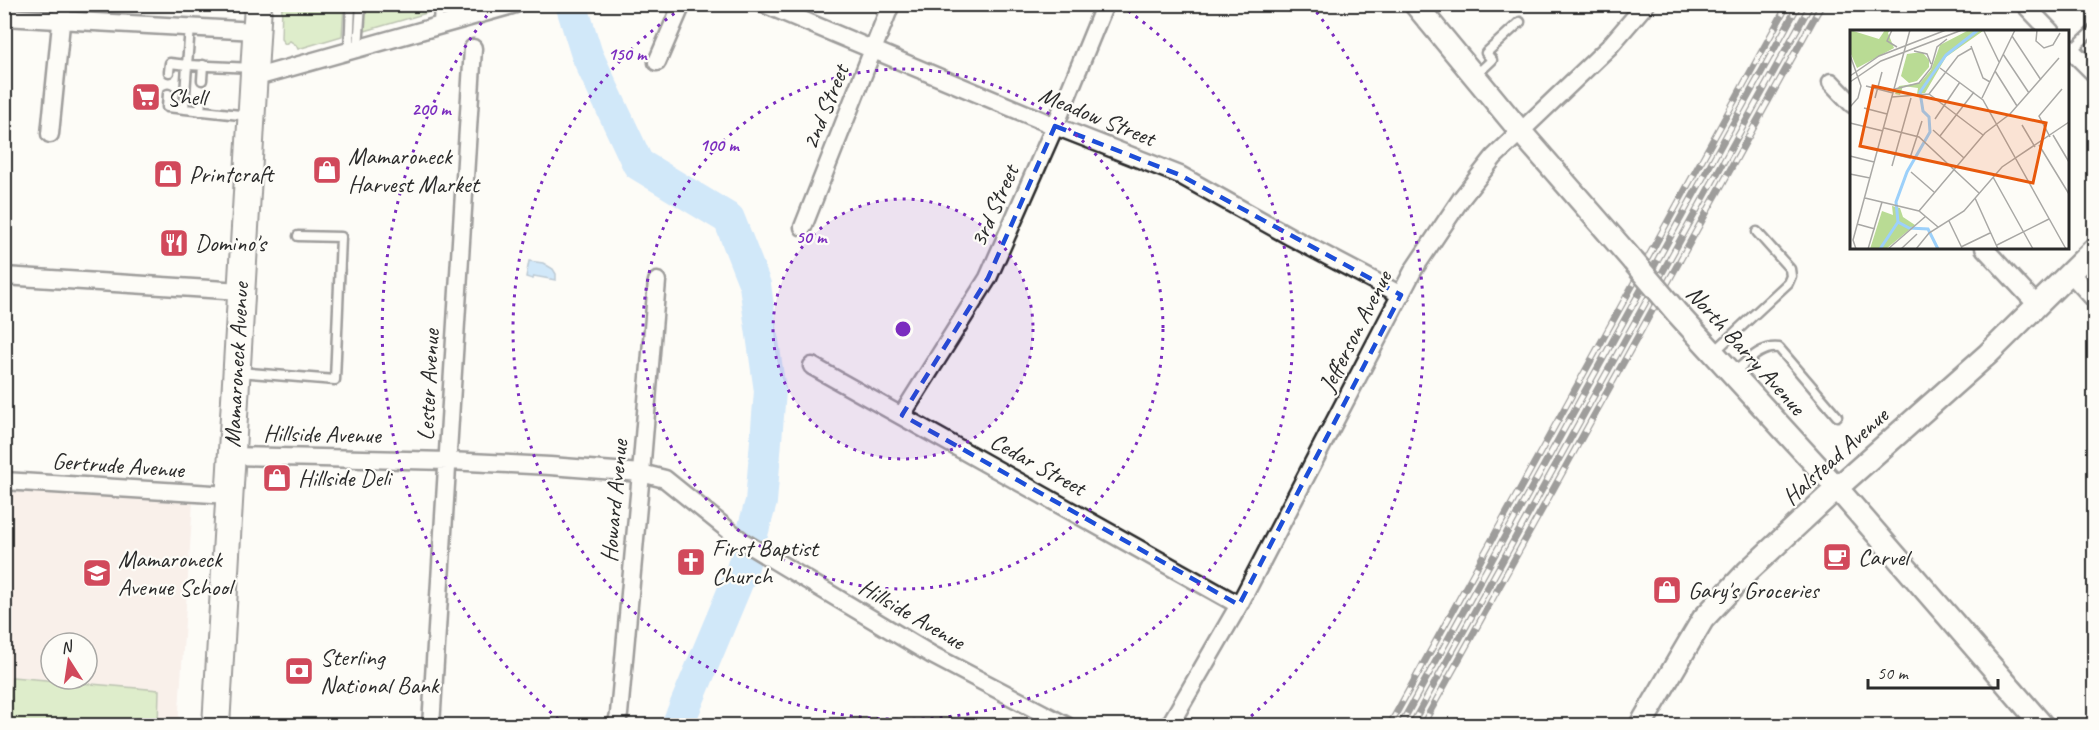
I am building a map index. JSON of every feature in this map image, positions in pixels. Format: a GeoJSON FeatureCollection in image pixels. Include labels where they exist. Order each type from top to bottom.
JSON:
{"type":"FeatureCollection","features":[{"type":"Feature","properties":{"kind":"main road","name":"Mamaroneck Avenue"},"geometry":{"type":"LineString","coordinates":[[216,726],[258,4]]}},
{"type":"Feature","properties":{"kind":"street"},"geometry":{"type":"LineString","coordinates":[[657,62],[682,4]]}},
{"type":"Feature","properties":{"kind":"street","name":"Meadow Street"},"geometry":{"type":"LineString","coordinates":[[764,4],[1055,126],[1180,175],[1401,295]]}},
{"type":"Feature","properties":{"kind":"street","name":"2nd Street"},"geometry":{"type":"LineString","coordinates":[[802,227],[891,4]]}},
{"type":"Feature","properties":{"kind":"street","name":"3rd Street"},"geometry":{"type":"LineString","coordinates":[[902,415],[988,278],[1106,4]]}},
{"type":"Feature","properties":{"kind":"street","name":"North Barry Avenue"},"geometry":{"type":"LineString","coordinates":[[1415,4],[1677,312],[1837,488],[2043,726]]}},
{"type":"Feature","properties":{"kind":"street","name":"Jefferson Avenue"},"geometry":{"type":"LineString","coordinates":[[1169,726],[1239,605],[1414,269],[1461,199],[1494,157],[1609,47],[1646,4]]}},
{"type":"Feature","properties":{"kind":"street"},"geometry":{"type":"LineString","coordinates":[[2024,4],[2049,30]]}},
{"type":"Feature","properties":{"kind":"street"},"geometry":{"type":"LineString","coordinates":[[253,73],[354,50],[508,6]]}},
{"type":"Feature","properties":{"kind":"street"},"geometry":{"type":"LineString","coordinates":[[4,17],[63,12],[190,27],[256,31]]}},
{"type":"Feature","properties":{"kind":"street"},"geometry":{"type":"LineString","coordinates":[[50,134],[63,12]]}},
{"type":"Feature","properties":{"kind":"street","name":"Lester Avenue"},"geometry":{"type":"LineString","coordinates":[[431,726],[473,48]]}},
{"type":"Feature","properties":{"kind":"street"},"geometry":{"type":"LineString","coordinates":[[2069,49],[2094,73]]}},
{"type":"Feature","properties":{"kind":"street"},"geometry":{"type":"LineString","coordinates":[[1831,82],[1850,103]]}},
{"type":"Feature","properties":{"kind":"street"},"geometry":{"type":"LineString","coordinates":[[1985,249],[2037,305]]}},
{"type":"Feature","properties":{"kind":"street","name":"Halstead Avenue"},"geometry":{"type":"LineString","coordinates":[[1640,726],[1703,619],[1748,571],[1837,488],[1988,354],[2094,249]]}},
{"type":"Feature","properties":{"kind":"street"},"geometry":{"type":"LineString","coordinates":[[2071,274],[2094,299]]}},
{"type":"Feature","properties":{"kind":"street"},"geometry":{"type":"LineString","coordinates":[[4,276],[241,291]]}},
{"type":"Feature","properties":{"kind":"street","name":"Howard Avenue"},"geometry":{"type":"LineString","coordinates":[[616,726],[657,281]]}},
{"type":"Feature","properties":{"kind":"street","name":"Cedar Street"},"geometry":{"type":"LineString","coordinates":[[812,366],[1239,605]]}},
{"type":"Feature","properties":{"kind":"street","name":"Hillside Avenue"},"geometry":{"type":"LineString","coordinates":[[231,456],[448,461],[641,473],[665,479],[737,537],[765,555],[932,655],[1067,726]]}},
{"type":"Feature","properties":{"kind":"street","name":"Gertrude Avenue"},"geometry":{"type":"LineString","coordinates":[[4,481],[229,495]]}},
{"type":"Feature","properties":{"kind":"lane"},"geometry":{"type":"LineString","coordinates":[[351,4],[354,50]]}},
{"type":"Feature","properties":{"kind":"lane"},"geometry":{"type":"LineString","coordinates":[[438,25],[439,4]]}},
{"type":"Feature","properties":{"kind":"lane"},"geometry":{"type":"LineString","coordinates":[[354,50],[361,5]]}},
{"type":"Feature","properties":{"kind":"lane"},"geometry":{"type":"LineString","coordinates":[[1475,76],[1492,60],[1486,53],[1520,22]]}},
{"type":"Feature","properties":{"kind":"lane"},"geometry":{"type":"LineString","coordinates":[[184,109],[190,27]]}},
{"type":"Feature","properties":{"kind":"lane"},"geometry":{"type":"LineString","coordinates":[[2069,49],[2094,29]]}},
{"type":"Feature","properties":{"kind":"lane"},"geometry":{"type":"LineString","coordinates":[[169,72],[170,63],[203,65],[253,73]]}},
{"type":"Feature","properties":{"kind":"lane"},"geometry":{"type":"LineString","coordinates":[[202,80],[203,65]]}},
{"type":"Feature","properties":{"kind":"lane"},"geometry":{"type":"LineString","coordinates":[[168,94],[167,107],[250,116]]}},
{"type":"Feature","properties":{"kind":"lane"},"geometry":{"type":"LineString","coordinates":[[201,101],[201,111]]}},
{"type":"Feature","properties":{"kind":"lane"},"geometry":{"type":"LineString","coordinates":[[1714,352],[1788,283],[1791,276],[1790,269],[1757,232]]}},
{"type":"Feature","properties":{"kind":"lane"},"geometry":{"type":"LineString","coordinates":[[236,372],[335,380],[341,237],[298,236]]}},
{"type":"Feature","properties":{"kind":"lane"},"geometry":{"type":"LineString","coordinates":[[1732,373],[1763,350],[1779,348],[1837,416]]}},
{"type":"Feature","properties":{"kind":"highlighted area"},"geometry":{"type":"Polygon","coordinates":[[[1055,126],[1180,175],[1401,295],[1239,605],[902,415],[988,278],[1055,126]]]}},
{"type":"Feature","properties":{"kind":"shaded area","name":"Mamaroneck Avenue School"},"geometry":{"type":"Polygon","coordinates":[[[4,487],[193,502],[178,725],[5,725],[4,487]]]}},
{"type":"Feature","properties":{"kind":"green space"},"geometry":{"type":"Polygon","coordinates":[[[282,5],[344,5],[342,36],[298,49],[290,41],[285,44],[281,39],[282,5]]]}},
{"type":"Feature","properties":{"kind":"green space"},"geometry":{"type":"Polygon","coordinates":[[[373,5],[428,5],[427,13],[365,31],[363,14],[373,5]]]}},
{"type":"Feature","properties":{"kind":"green space"},"geometry":{"type":"Polygon","coordinates":[[[12,677],[39,679],[39,691],[99,691],[99,685],[159,690],[158,725],[9,725],[12,677]]]}},
{"type":"Feature","properties":{"kind":"water"},"geometry":{"type":"Polygon","coordinates":[[[529,261],[543,263],[553,269],[556,280],[526,277],[529,261]]]}},
{"type":"Feature","properties":{"kind":"waterway"},"geometry":{"type":"LineString","coordinates":[[571,4],[587,55],[638,164],[729,219],[755,285],[770,391],[761,502],[741,573],[677,726]]}},
{"type":"Feature","properties":{"kind":"railway"},"geometry":{"type":"LineString","coordinates":[[1389,726],[1788,4]]}},
{"type":"Feature","properties":{"kind":"railway"},"geometry":{"type":"LineString","coordinates":[[1400,726],[1799,4]]}},
{"type":"Feature","properties":{"kind":"railway"},"geometry":{"type":"LineString","coordinates":[[1411,726],[1811,4]]}},
{"type":"Feature","properties":{"kind":"railway"},"geometry":{"type":"LineString","coordinates":[[1422,726],[1822,4]]}},
{"type":"Feature","properties":{"kind":"place","name":"Shell"},"geometry":{"type":"Point","coordinates":[146,97]}},
{"type":"Feature","properties":{"kind":"place","name":"Mamaroneck Harvest Market"},"geometry":{"type":"Point","coordinates":[327,170]}},
{"type":"Feature","properties":{"kind":"place","name":"Printcraft"},"geometry":{"type":"Point","coordinates":[168,174]}},
{"type":"Feature","properties":{"kind":"place","name":"Domino's"},"geometry":{"type":"Point","coordinates":[174,243]}},
{"type":"Feature","properties":{"kind":"place","name":"Hillside Deli"},"geometry":{"type":"Point","coordinates":[277,478]}},
{"type":"Feature","properties":{"kind":"place","name":"Carvel"},"geometry":{"type":"Point","coordinates":[1837,557]}},
{"type":"Feature","properties":{"kind":"place","name":"First Baptist Church"},"geometry":{"type":"Point","coordinates":[691,562]}},
{"type":"Feature","properties":{"kind":"place","name":"Mamaroneck Avenue School"},"geometry":{"type":"Point","coordinates":[97,573]}},
{"type":"Feature","properties":{"kind":"place","name":"Gary's Groceries"},"geometry":{"type":"Point","coordinates":[1667,590]}},
{"type":"Feature","properties":{"kind":"place","name":"Sterling National Bank"},"geometry":{"type":"Point","coordinates":[299,671]}}]}
